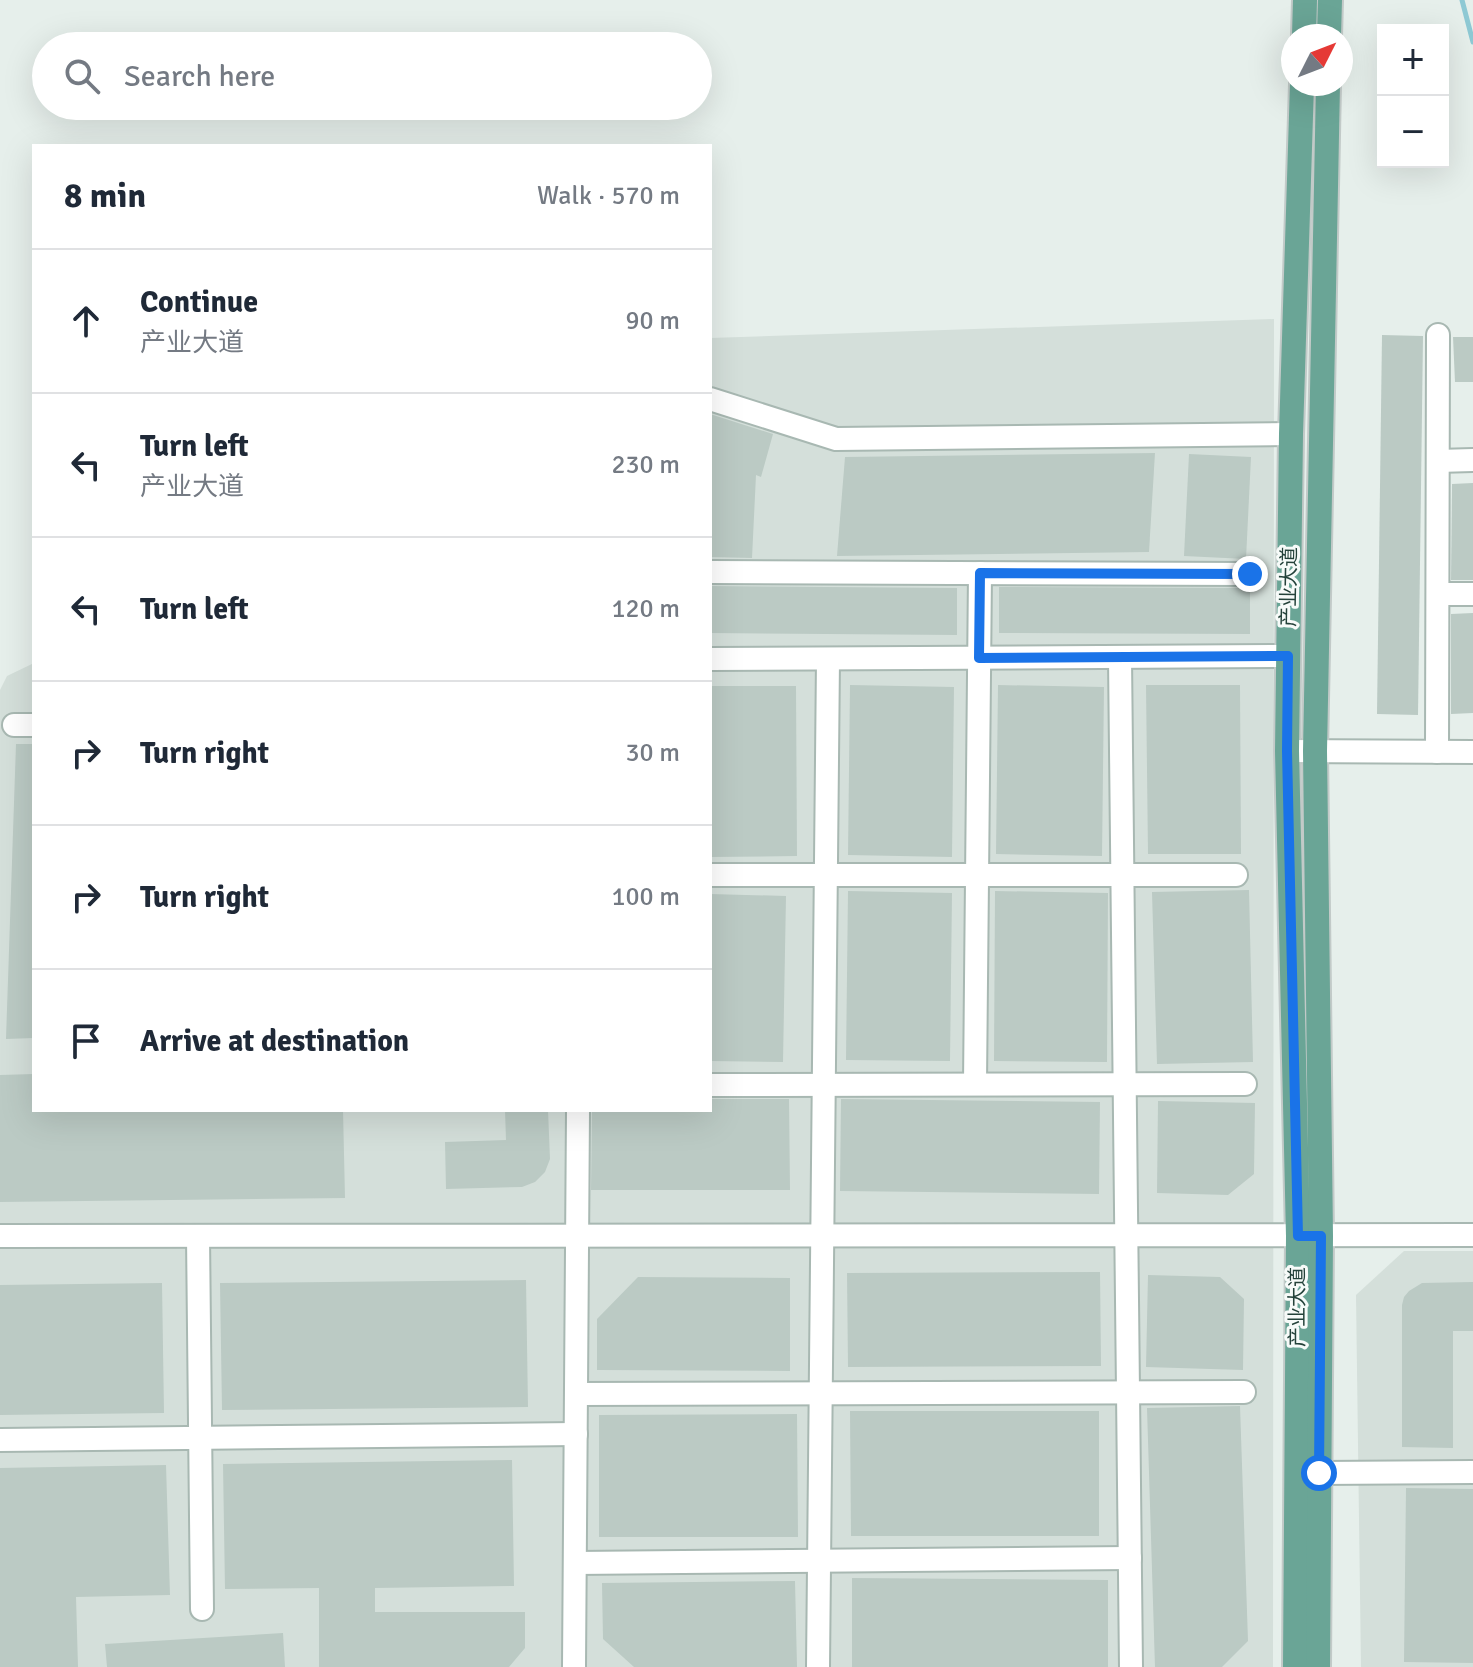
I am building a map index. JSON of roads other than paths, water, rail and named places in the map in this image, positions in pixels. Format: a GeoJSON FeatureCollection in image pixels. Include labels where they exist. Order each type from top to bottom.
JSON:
{"type":"FeatureCollection","features":[{"type":"Feature","properties":{"kind":"main road"},"geometry":{"type":"LineString","coordinates":[[1304,24],[1305,0]]}},
{"type":"Feature","properties":{"kind":"main road"},"geometry":{"type":"LineString","coordinates":[[1329,24],[1330,0]]}},
{"type":"Feature","properties":{"kind":"main road","name":"产业大道"},"geometry":{"type":"LineString","coordinates":[[1302,96],[1291,434],[1287,751],[1319,1473],[1318,1667]]}},
{"type":"Feature","properties":{"kind":"main road","name":"产业大道"},"geometry":{"type":"LineString","coordinates":[[1295,1667],[1309,1236],[1328,96]]}},
{"type":"Feature","properties":{"kind":"street"},"geometry":{"type":"LineString","coordinates":[[1437,752],[1438,335]]}},
{"type":"Feature","properties":{"kind":"street"},"geometry":{"type":"LineString","coordinates":[[712,400],[836,439],[1291,434]]}},
{"type":"Feature","properties":{"kind":"street"},"geometry":{"type":"LineString","coordinates":[[1438,461],[1473,460]]}},
{"type":"Feature","properties":{"kind":"street"},"geometry":{"type":"LineString","coordinates":[[712,572],[1250,574]]}},
{"type":"Feature","properties":{"kind":"street"},"geometry":{"type":"LineString","coordinates":[[975,1084],[980,573]]}},
{"type":"Feature","properties":{"kind":"street"},"geometry":{"type":"LineString","coordinates":[[1438,594],[1473,594]]}},
{"type":"Feature","properties":{"kind":"street"},"geometry":{"type":"LineString","coordinates":[[712,659],[1288,656]]}},
{"type":"Feature","properties":{"kind":"street"},"geometry":{"type":"LineString","coordinates":[[1120,658],[1131,1667]]}},
{"type":"Feature","properties":{"kind":"street"},"geometry":{"type":"LineString","coordinates":[[818,1667],[828,659]]}},
{"type":"Feature","properties":{"kind":"street"},"geometry":{"type":"LineString","coordinates":[[1287,751],[1473,752]]}},
{"type":"Feature","properties":{"kind":"street"},"geometry":{"type":"LineString","coordinates":[[712,875],[1236,875]]}},
{"type":"Feature","properties":{"kind":"street"},"geometry":{"type":"LineString","coordinates":[[712,1085],[1245,1084]]}},
{"type":"Feature","properties":{"kind":"street"},"geometry":{"type":"LineString","coordinates":[[574,1667],[578,1112]]}},
{"type":"Feature","properties":{"kind":"street"},"geometry":{"type":"LineString","coordinates":[[0,1236],[1473,1235]]}},
{"type":"Feature","properties":{"kind":"street"},"geometry":{"type":"LineString","coordinates":[[198,1236],[202,1609]]}},
{"type":"Feature","properties":{"kind":"street"},"geometry":{"type":"LineString","coordinates":[[576,1394],[1244,1392]]}},
{"type":"Feature","properties":{"kind":"street"},"geometry":{"type":"LineString","coordinates":[[0,1440],[576,1434]]}},
{"type":"Feature","properties":{"kind":"street"},"geometry":{"type":"LineString","coordinates":[[1319,1473],[1473,1472]]}},
{"type":"Feature","properties":{"kind":"street"},"geometry":{"type":"LineString","coordinates":[[575,1563],[1130,1558]]}},
{"type":"Feature","properties":{"kind":"waterway"},"geometry":{"type":"LineString","coordinates":[[1462,0],[1473,42]]}}]}
